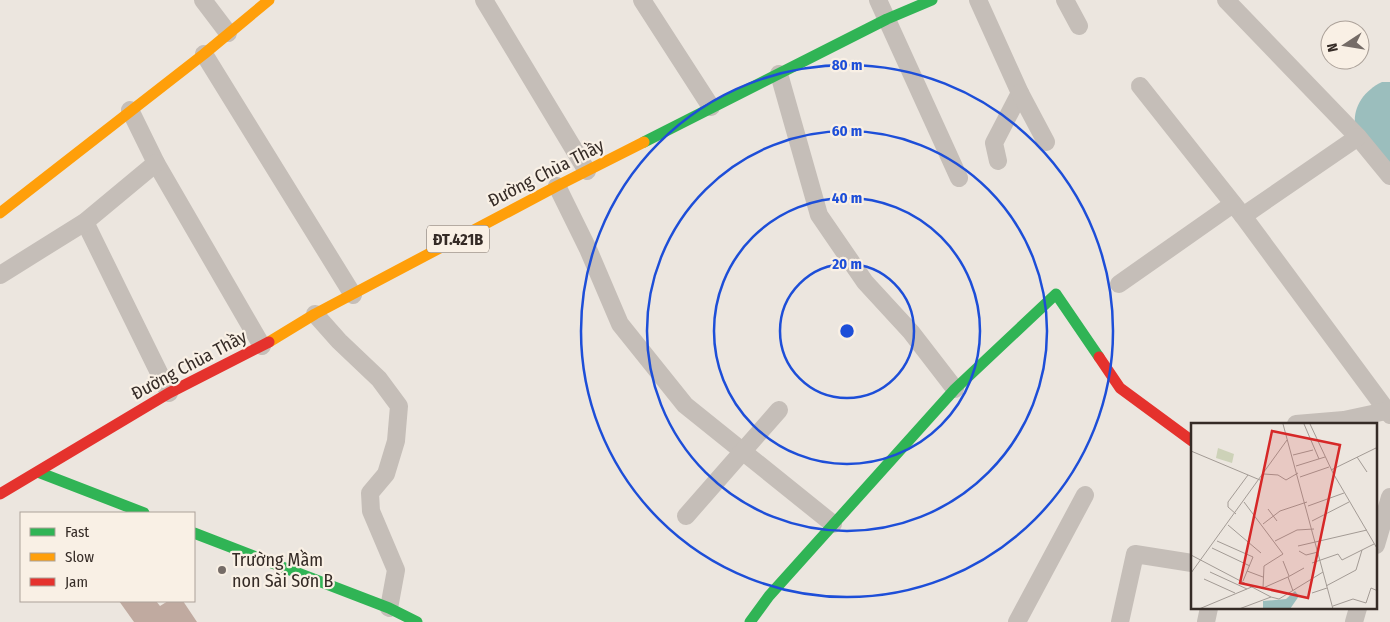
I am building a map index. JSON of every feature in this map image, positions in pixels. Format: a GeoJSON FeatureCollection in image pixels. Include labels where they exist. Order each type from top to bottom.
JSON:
{"type":"FeatureCollection","features":[{"type":"Feature","properties":{"kind":"main road"},"geometry":{"type":"LineString","coordinates":[[0,213],[204,54],[269,0]]}},
{"type":"Feature","properties":{"kind":"main road","name":"Đường Chùa Thầy"},"geometry":{"type":"LineString","coordinates":[[0,494],[169,393],[262,346],[315,314],[557,186],[887,19],[932,0]]}},
{"type":"Feature","properties":{"kind":"main road"},"geometry":{"type":"LineString","coordinates":[[750,622],[769,596],[955,389],[1056,294],[1120,388],[1191,439]]}},
{"type":"Feature","properties":{"kind":"main road"},"geometry":{"type":"LineString","coordinates":[[38,472],[141,512]]}},
{"type":"Feature","properties":{"kind":"main road"},"geometry":{"type":"LineString","coordinates":[[195,533],[389,608],[417,622]]}},
{"type":"Feature","properties":{"kind":"street"},"geometry":{"type":"LineString","coordinates":[[203,0],[228,33]]}},
{"type":"Feature","properties":{"kind":"street"},"geometry":{"type":"LineString","coordinates":[[484,0],[587,171]]}},
{"type":"Feature","properties":{"kind":"street"},"geometry":{"type":"LineString","coordinates":[[642,0],[711,108]]}},
{"type":"Feature","properties":{"kind":"street"},"geometry":{"type":"LineString","coordinates":[[878,0],[959,178]]}},
{"type":"Feature","properties":{"kind":"street"},"geometry":{"type":"LineString","coordinates":[[978,0],[1020,93],[1046,142]]}},
{"type":"Feature","properties":{"kind":"street"},"geometry":{"type":"LineString","coordinates":[[1065,0],[1079,26]]}},
{"type":"Feature","properties":{"kind":"street"},"geometry":{"type":"LineString","coordinates":[[1226,0],[1358,137],[1390,176]]}},
{"type":"Feature","properties":{"kind":"street"},"geometry":{"type":"LineString","coordinates":[[204,54],[353,295]]}},
{"type":"Feature","properties":{"kind":"street"},"geometry":{"type":"LineString","coordinates":[[779,74],[819,215],[865,282],[912,332],[955,389]]}},
{"type":"Feature","properties":{"kind":"street"},"geometry":{"type":"LineString","coordinates":[[1140,86],[1238,210],[1388,413],[1308,423]]}},
{"type":"Feature","properties":{"kind":"street"},"geometry":{"type":"LineString","coordinates":[[998,161],[994,143],[1020,93]]}},
{"type":"Feature","properties":{"kind":"street"},"geometry":{"type":"LineString","coordinates":[[130,110],[156,163],[262,346]]}},
{"type":"Feature","properties":{"kind":"street"},"geometry":{"type":"LineString","coordinates":[[1119,284],[1358,137]]}},
{"type":"Feature","properties":{"kind":"street"},"geometry":{"type":"LineString","coordinates":[[0,275],[85,222],[156,163]]}},
{"type":"Feature","properties":{"kind":"street"},"geometry":{"type":"LineString","coordinates":[[557,186],[588,249],[620,324],[685,405],[833,524]]}},
{"type":"Feature","properties":{"kind":"street"},"geometry":{"type":"LineString","coordinates":[[85,222],[169,393]]}},
{"type":"Feature","properties":{"kind":"street"},"geometry":{"type":"LineString","coordinates":[[315,314],[339,341],[378,379],[399,406],[396,441],[386,474],[370,492],[371,511],[396,570],[389,608]]}},
{"type":"Feature","properties":{"kind":"street"},"geometry":{"type":"LineString","coordinates":[[686,516],[779,410]]}},
{"type":"Feature","properties":{"kind":"street"},"geometry":{"type":"LineString","coordinates":[[1017,622],[1085,495]]}},
{"type":"Feature","properties":{"kind":"street"},"geometry":{"type":"LineString","coordinates":[[1378,538],[1390,497]]}},
{"type":"Feature","properties":{"kind":"street"},"geometry":{"type":"LineString","coordinates":[[1120,622],[1135,554],[1191,563]]}},
{"type":"Feature","properties":{"kind":"water"},"geometry":{"type":"Polygon","coordinates":[[[1382,82],[1390,82],[1390,169],[1355,124],[1356,111],[1361,99],[1370,89],[1382,82]]]}},
{"type":"Feature","properties":{"kind":"building"},"geometry":{"type":"Polygon","coordinates":[[[120,602],[157,602],[160,606],[166,602],[184,602],[197,622],[134,622],[120,602]]]}},
{"type":"Feature","properties":{"kind":"traffic: fast"},"geometry":{"type":"LineString","coordinates":[[644,142],[887,19],[932,0]]}},
{"type":"Feature","properties":{"kind":"traffic: fast"},"geometry":{"type":"LineString","coordinates":[[750,622],[769,596],[955,389],[1056,294],[1099,357]]}},
{"type":"Feature","properties":{"kind":"traffic: fast"},"geometry":{"type":"LineString","coordinates":[[38,472],[141,512]]}},
{"type":"Feature","properties":{"kind":"traffic: fast"},"geometry":{"type":"LineString","coordinates":[[195,533],[389,608],[417,622]]}},
{"type":"Feature","properties":{"kind":"traffic: slow"},"geometry":{"type":"LineString","coordinates":[[0,213],[204,54],[269,0]]}},
{"type":"Feature","properties":{"kind":"traffic: slow"},"geometry":{"type":"LineString","coordinates":[[269,342],[315,314],[644,142]]}},
{"type":"Feature","properties":{"kind":"traffic: jam"},"geometry":{"type":"LineString","coordinates":[[0,494],[169,393],[269,342]]}},
{"type":"Feature","properties":{"kind":"traffic: jam"},"geometry":{"type":"LineString","coordinates":[[1099,357],[1120,388],[1191,440]]}},
{"type":"Feature","properties":{"kind":"place","name":"Trường Mầm non Sài Sơn B"},"geometry":{"type":"Point","coordinates":[222,570]}}]}
